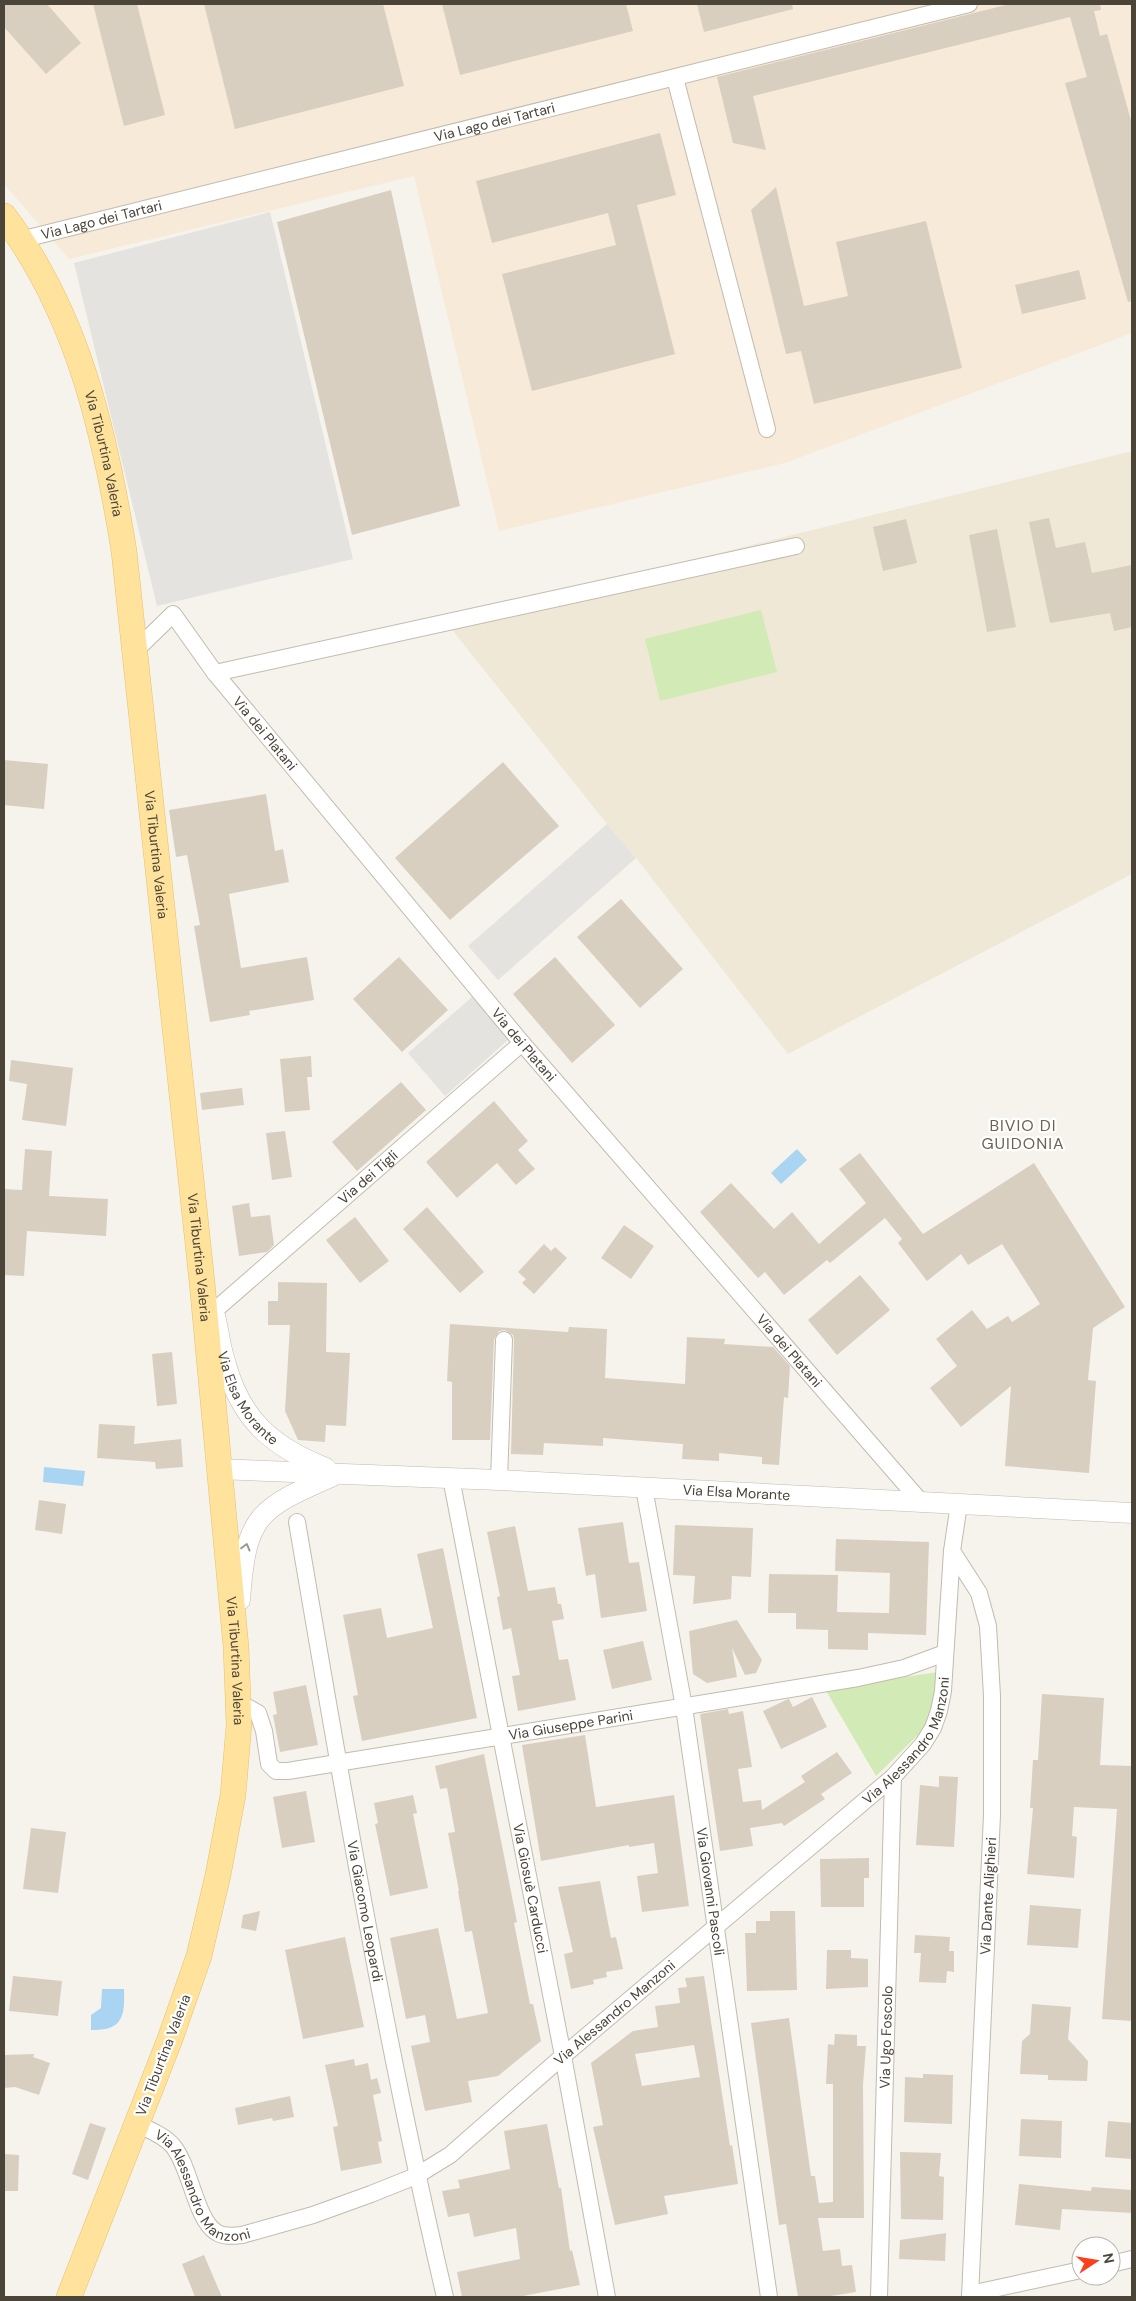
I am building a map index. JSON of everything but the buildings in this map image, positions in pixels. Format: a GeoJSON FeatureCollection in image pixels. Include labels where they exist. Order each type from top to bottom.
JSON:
{"type":"FeatureCollection","features":[{"type":"Feature","properties":{"kind":"main road","name":"Via Tiburtina Valeria"},"geometry":{"type":"LineString","coordinates":[[4,216],[20,240],[58,307],[74,343],[92,398],[117,506],[137,649],[202,1282],[236,1647],[239,1708],[237,1762],[233,1795],[208,1922],[185,1996],[69,2297]]}},
{"type":"Feature","properties":{"kind":"street","name":"Via Lago dei Tartari"},"geometry":{"type":"LineString","coordinates":[[20,240],[969,4]]}},
{"type":"Feature","properties":{"kind":"street"},"geometry":{"type":"LineString","coordinates":[[675,78],[766,429]]}},
{"type":"Feature","properties":{"kind":"street"},"geometry":{"type":"LineString","coordinates":[[215,673],[796,546]]}},
{"type":"Feature","properties":{"kind":"street","name":"Via dei Platani"},"geometry":{"type":"LineString","coordinates":[[137,649],[173,614],[215,673],[522,1043],[921,1502]]}},
{"type":"Feature","properties":{"kind":"street","name":"Via dei Tigli"},"geometry":{"type":"LineString","coordinates":[[214,1312],[522,1043]]}},
{"type":"Feature","properties":{"kind":"street","name":"Via Elsa Morante"},"geometry":{"type":"LineString","coordinates":[[202,1282],[214,1312],[230,1378],[256,1422],[273,1441],[285,1450],[340,1474]]}},
{"type":"Feature","properties":{"kind":"street"},"geometry":{"type":"LineString","coordinates":[[499,1480],[504,1340]]}},
{"type":"Feature","properties":{"kind":"street","name":"Via Elsa Morante"},"geometry":{"type":"LineString","coordinates":[[218,1469],[499,1480],[1132,1513]]}},
{"type":"Feature","properties":{"kind":"street","name":"Via Elsa Morante"},"geometry":{"type":"LineString","coordinates":[[236,1647],[242,1564],[248,1538],[266,1512],[285,1498],[340,1474]]}},
{"type":"Feature","properties":{"kind":"street","name":"Via Giosuè Carducci"},"geometry":{"type":"LineString","coordinates":[[451,1478],[563,2056],[607,2297]]}},
{"type":"Feature","properties":{"kind":"street","name":"Via Giovanni Pascoli"},"geometry":{"type":"LineString","coordinates":[[644,1488],[684,1707],[769,2297]]}},
{"type":"Feature","properties":{"kind":"street"},"geometry":{"type":"LineString","coordinates":[[952,1551],[959,1504]]}},
{"type":"Feature","properties":{"kind":"street","name":"Via Giacomo Leopardi"},"geometry":{"type":"LineString","coordinates":[[297,1522],[338,1761],[416,2176],[445,2297]]}},
{"type":"Feature","properties":{"kind":"street","name":"Via Alessandro Manzoni"},"geometry":{"type":"LineString","coordinates":[[137,2124],[172,2145],[182,2162],[206,2220],[213,2230],[223,2235],[242,2235],[313,2215],[416,2176],[450,2156],[563,2056],[893,1777],[923,1744],[933,1728],[941,1701],[952,1551]]}},
{"type":"Feature","properties":{"kind":"street","name":"Via Dante Alighieri"},"geometry":{"type":"LineString","coordinates":[[952,1551],[974,1583],[985,1609],[992,1696],[992,1814],[970,2296]]}},
{"type":"Feature","properties":{"kind":"street","name":"Via Giuseppe Parini"},"geometry":{"type":"LineString","coordinates":[[239,1708],[249,1708],[258,1713],[264,1732],[267,1758],[271,1768],[276,1771],[288,1771],[338,1761],[858,1678],[904,1668],[945,1653]]}},
{"type":"Feature","properties":{"kind":"street","name":"Via Ugo Foscolo"},"geometry":{"type":"LineString","coordinates":[[879,2297],[893,1777]]}},
{"type":"Feature","properties":{"kind":"street"},"geometry":{"type":"LineString","coordinates":[[970,2296],[1071,2272]]}},
{"type":"Feature","properties":{"kind":"shaded area"},"geometry":{"type":"Polygon","coordinates":[[[4,4],[1132,4],[1132,333],[785,463],[499,531],[414,176],[69,259],[4,184],[4,4]]]}},
{"type":"Feature","properties":{"kind":"shaded area"},"geometry":{"type":"Polygon","coordinates":[[[270,212],[353,559],[157,606],[74,263],[270,212]]]}},
{"type":"Feature","properties":{"kind":"shaded area"},"geometry":{"type":"Polygon","coordinates":[[[1132,451],[1132,874],[788,1054],[636,858],[445,621],[1132,451]]]}},
{"type":"Feature","properties":{"kind":"shaded area"},"geometry":{"type":"Polygon","coordinates":[[[607,824],[636,858],[498,980],[468,946],[607,824]]]}},
{"type":"Feature","properties":{"kind":"shaded area"},"geometry":{"type":"Polygon","coordinates":[[[472,997],[509,1039],[445,1096],[408,1053],[472,997]]]}},
{"type":"Feature","properties":{"kind":"green space"},"geometry":{"type":"Polygon","coordinates":[[[761,610],[777,672],[660,701],[645,639],[761,610]]]}},
{"type":"Feature","properties":{"kind":"green space"},"geometry":{"type":"Polygon","coordinates":[[[938,1672],[930,1717],[923,1730],[876,1776],[825,1689],[938,1672]]]}},
{"type":"Feature","properties":{"kind":"water"},"geometry":{"type":"Polygon","coordinates":[[[797,1149],[807,1160],[781,1184],[771,1173],[797,1149]]]}},
{"type":"Feature","properties":{"kind":"water"},"geometry":{"type":"Polygon","coordinates":[[[44,1467],[85,1471],[83,1486],[43,1482],[44,1467]]]}},
{"type":"Feature","properties":{"kind":"water"},"geometry":{"type":"Polygon","coordinates":[[[102,1989],[124,1989],[124,2007],[120,2020],[116,2025],[102,2030],[91,2030],[91,2015],[101,2008],[102,1989]]]}},
{"type":"Feature","properties":{"kind":"district","name":"BIVIO DI GUIDONIA"},"geometry":{"type":"Point","coordinates":[1023,1134]}}]}
